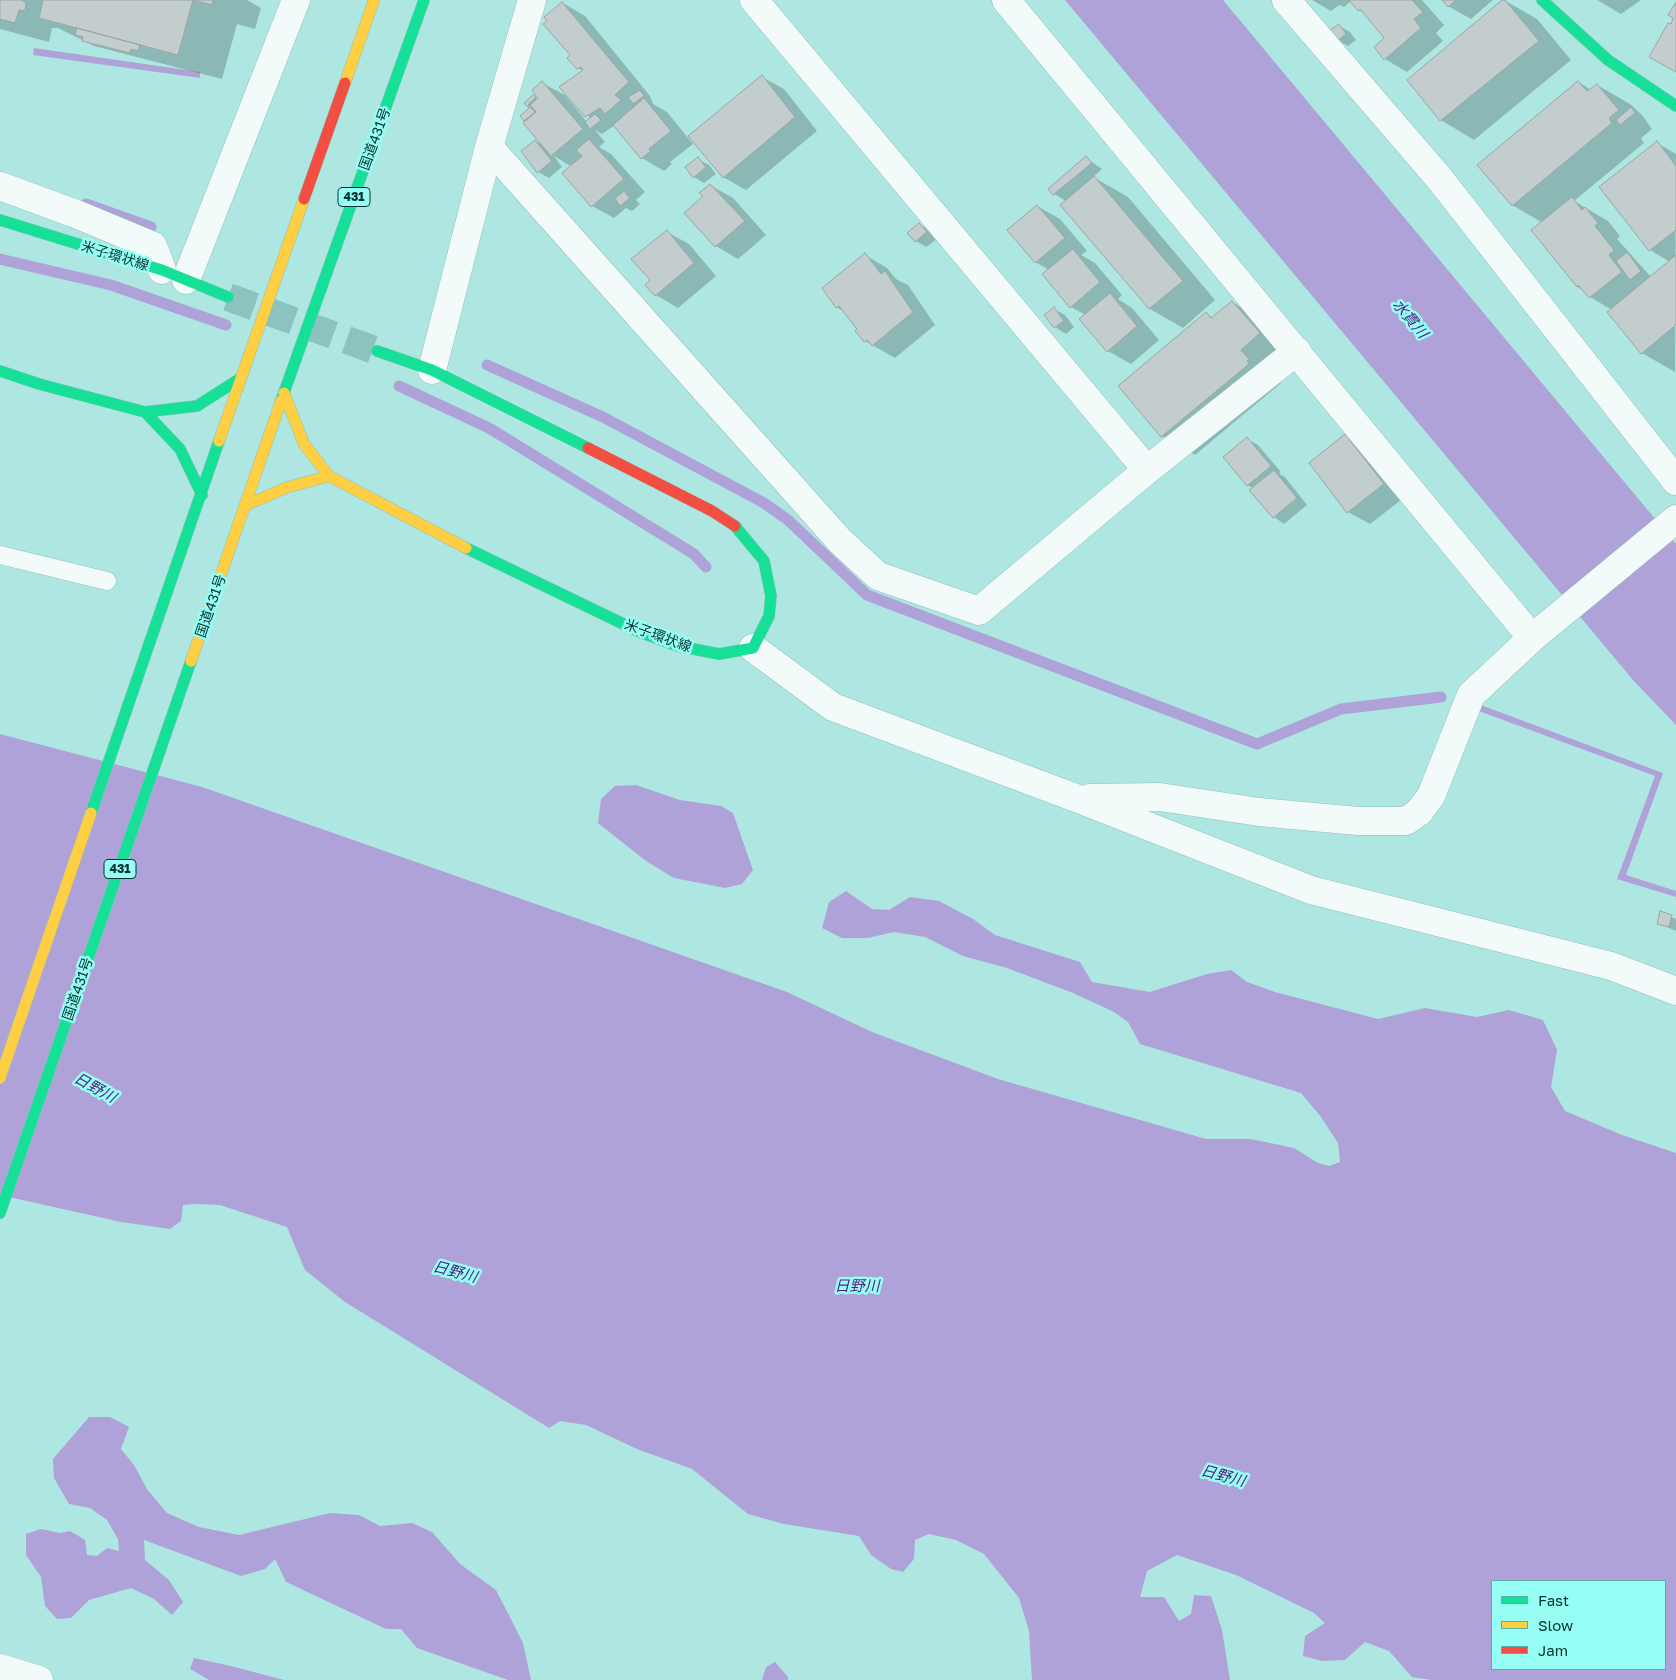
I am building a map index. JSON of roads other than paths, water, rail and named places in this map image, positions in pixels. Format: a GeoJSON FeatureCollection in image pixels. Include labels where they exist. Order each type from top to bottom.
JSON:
{"type":"FeatureCollection","features":[{"type":"Feature","properties":{"kind":"main road"},"geometry":{"type":"LineString","coordinates":[[0,1078],[202,496],[241,378],[374,0]]}},
{"type":"Feature","properties":{"kind":"main road","name":"国道431号"},"geometry":{"type":"LineString","coordinates":[[0,1213],[284,394],[424,0]]}},
{"type":"Feature","properties":{"kind":"main road"},"geometry":{"type":"LineString","coordinates":[[1542,0],[1608,60],[1651,91],[1676,106]]}},
{"type":"Feature","properties":{"kind":"main road","name":"米子環状線"},"geometry":{"type":"LineString","coordinates":[[0,220],[174,276],[228,297]]}},
{"type":"Feature","properties":{"kind":"main road"},"geometry":{"type":"LineString","coordinates":[[377,352],[432,370],[712,510],[736,527],[764,560],[771,596],[769,616],[753,648]]}},
{"type":"Feature","properties":{"kind":"main road"},"geometry":{"type":"LineString","coordinates":[[0,372],[145,412],[197,406],[241,378]]}},
{"type":"Feature","properties":{"kind":"main road","name":"米子環状線"},"geometry":{"type":"LineString","coordinates":[[284,394],[304,444],[329,476],[500,566],[640,632],[678,646],[719,654],[753,648]]}},
{"type":"Feature","properties":{"kind":"main road"},"geometry":{"type":"LineString","coordinates":[[145,412],[180,449],[202,496]]}},
{"type":"Feature","properties":{"kind":"main road"},"geometry":{"type":"LineString","coordinates":[[246,505],[288,487],[329,476]]}},
{"type":"Feature","properties":{"kind":"street"},"geometry":{"type":"LineString","coordinates":[[174,276],[296,0]]}},
{"type":"Feature","properties":{"kind":"street"},"geometry":{"type":"LineString","coordinates":[[432,370],[489,147],[532,0]]}},
{"type":"Feature","properties":{"kind":"street"},"geometry":{"type":"LineString","coordinates":[[754,0],[1147,470]]}},
{"type":"Feature","properties":{"kind":"street"},"geometry":{"type":"LineString","coordinates":[[1006,0],[1532,638]]}},
{"type":"Feature","properties":{"kind":"street"},"geometry":{"type":"LineString","coordinates":[[1286,0],[1438,178],[1676,481]]}},
{"type":"Feature","properties":{"kind":"street"},"geometry":{"type":"LineString","coordinates":[[489,147],[840,541],[878,576],[980,611],[1147,470],[1296,351]]}},
{"type":"Feature","properties":{"kind":"street"},"geometry":{"type":"LineString","coordinates":[[0,186],[76,214],[153,246],[174,276]]}},
{"type":"Feature","properties":{"kind":"street"},"geometry":{"type":"LineString","coordinates":[[1076,798],[1160,797],[1259,812],[1358,822],[1406,821],[1419,812],[1431,796],[1471,695],[1532,638],[1676,520]]}},
{"type":"Feature","properties":{"kind":"street"},"geometry":{"type":"LineString","coordinates":[[753,648],[832,707],[1076,798],[1311,890],[1611,966],[1676,991]]}},
{"type":"Feature","properties":{"kind":"street"},"geometry":{"type":"LineString","coordinates":[[0,1668],[39,1680]]}},
{"type":"Feature","properties":{"kind":"lane"},"geometry":{"type":"LineString","coordinates":[[0,555],[107,581]]}},
{"type":"Feature","properties":{"kind":"water","name":"水貫川"},"geometry":{"type":"Polygon","coordinates":[[[1065,0],[1223,0],[1676,544],[1676,725],[1633,680],[1065,0]]]}},
{"type":"Feature","properties":{"kind":"water"},"geometry":{"type":"Polygon","coordinates":[[[34,48],[200,72],[200,78],[33,55],[34,48]]]}},
{"type":"Feature","properties":{"kind":"water"},"geometry":{"type":"Polygon","coordinates":[[[1478,704],[1663,773],[1626,875],[1676,891],[1676,897],[1617,879],[1655,776],[1476,710],[1478,704]]]}},
{"type":"Feature","properties":{"kind":"water","name":"日野川"},"geometry":{"type":"Polygon","coordinates":[[[0,734],[202,787],[787,992],[872,1032],[998,1079],[1206,1139],[1251,1139],[1294,1148],[1318,1163],[1329,1166],[1340,1162],[1338,1143],[1321,1117],[1301,1093],[1140,1044],[1128,1022],[1114,1012],[1073,993],[1007,968],[963,956],[925,937],[894,932],[868,938],[842,938],[822,928],[829,902],[846,891],[872,909],[889,910],[910,897],[939,901],[973,919],[995,935],[1080,962],[1092,982],[1150,992],[1207,974],[1231,970],[1247,982],[1275,992],[1378,1019],[1425,1008],[1477,1017],[1509,1010],[1543,1020],[1557,1050],[1551,1087],[1565,1111],[1622,1135],[1676,1153],[1676,1680],[1431,1680],[1412,1677],[1389,1651],[1365,1642],[1345,1660],[1322,1661],[1303,1656],[1305,1636],[1325,1623],[1314,1613],[1236,1575],[1177,1555],[1147,1571],[1140,1597],[1164,1597],[1179,1621],[1191,1614],[1194,1595],[1211,1596],[1222,1630],[1230,1680],[1032,1680],[1029,1631],[1019,1598],[984,1554],[956,1540],[929,1534],[915,1540],[914,1559],[903,1572],[891,1569],[871,1555],[859,1536],[784,1524],[748,1514],[692,1469],[637,1449],[586,1425],[560,1421],[549,1428],[345,1302],[305,1270],[287,1227],[220,1205],[197,1204],[183,1205],[181,1221],[170,1229],[121,1222],[0,1195],[0,734]]]}},
{"type":"Feature","properties":{"kind":"water"},"geometry":{"type":"Polygon","coordinates":[[[636,785],[680,800],[721,806],[733,813],[753,870],[742,884],[725,888],[674,878],[646,861],[598,823],[601,799],[615,786],[636,785]]]}},
{"type":"Feature","properties":{"kind":"water"},"geometry":{"type":"Polygon","coordinates":[[[89,1417],[110,1417],[129,1427],[121,1449],[134,1465],[147,1489],[167,1513],[199,1527],[239,1535],[330,1513],[359,1515],[380,1526],[412,1523],[432,1532],[460,1564],[496,1590],[523,1643],[531,1680],[508,1680],[417,1648],[401,1629],[386,1629],[286,1582],[275,1559],[265,1569],[241,1576],[144,1540],[145,1560],[169,1580],[183,1602],[172,1615],[154,1599],[131,1588],[89,1600],[71,1618],[57,1619],[45,1606],[41,1577],[26,1555],[26,1534],[41,1529],[60,1533],[70,1531],[85,1540],[87,1555],[97,1556],[107,1548],[119,1551],[118,1539],[107,1520],[90,1508],[69,1504],[54,1478],[53,1459],[89,1417]]]}},
{"type":"Feature","properties":{"kind":"water"},"geometry":{"type":"Polygon","coordinates":[[[194,1658],[284,1680],[209,1680],[190,1669],[194,1658]]]}},
{"type":"Feature","properties":{"kind":"water"},"geometry":{"type":"Polygon","coordinates":[[[775,1662],[788,1677],[788,1680],[762,1680],[766,1667],[775,1662]]]}},
{"type":"Feature","properties":{"kind":"waterway"},"geometry":{"type":"LineString","coordinates":[[86,204],[151,227]]}},
{"type":"Feature","properties":{"kind":"waterway"},"geometry":{"type":"LineString","coordinates":[[0,259],[111,285],[226,325]]}},
{"type":"Feature","properties":{"kind":"waterway"},"geometry":{"type":"LineString","coordinates":[[487,365],[603,417],[764,503],[788,520],[867,595],[1257,744],[1341,709],[1441,697]]}},
{"type":"Feature","properties":{"kind":"waterway"},"geometry":{"type":"LineString","coordinates":[[399,386],[489,428],[694,554],[706,567]]}},
{"type":"Feature","properties":{"kind":"tunnel"},"geometry":{"type":"LineString","coordinates":[[228,297],[377,351]]}}]}
